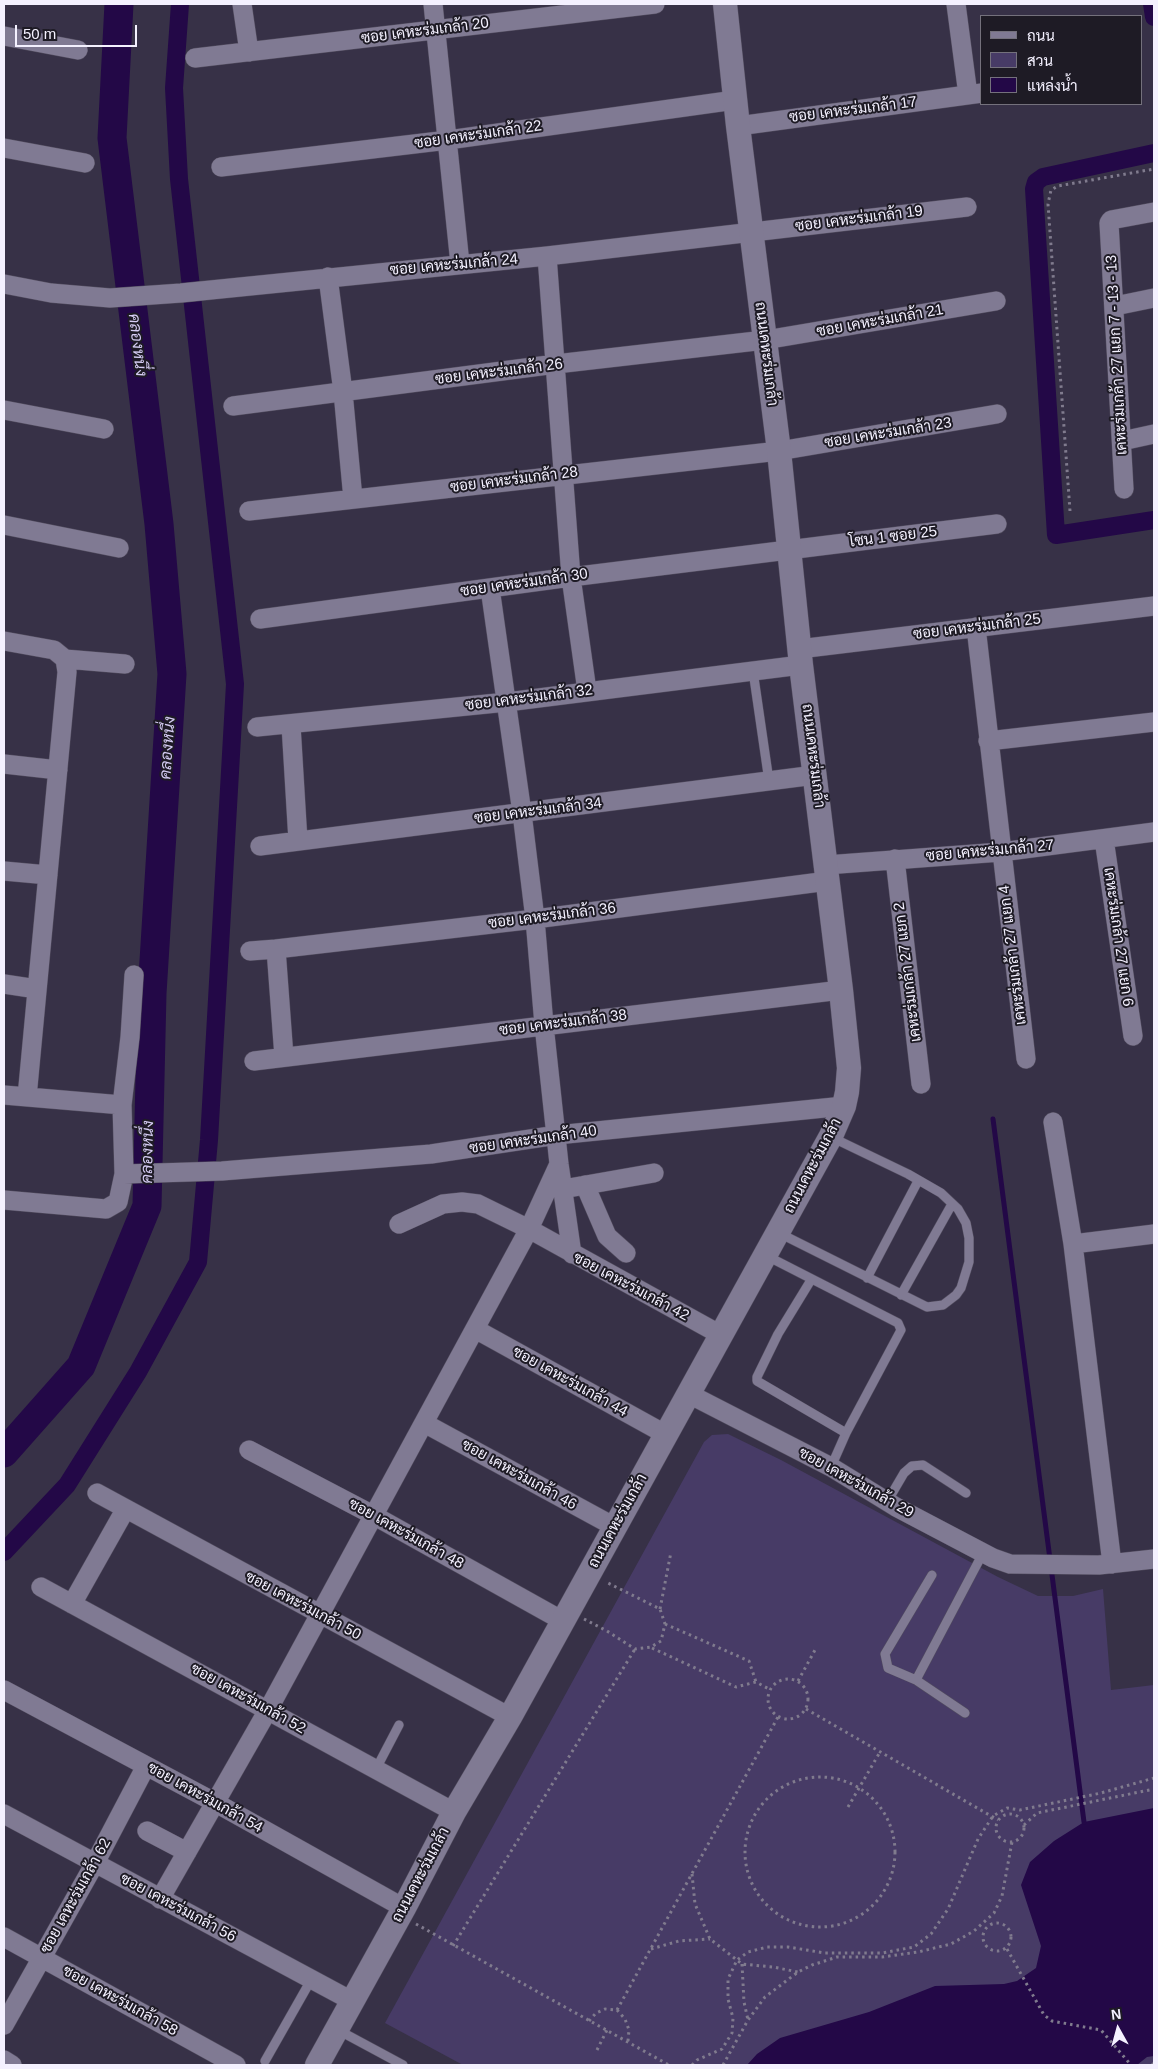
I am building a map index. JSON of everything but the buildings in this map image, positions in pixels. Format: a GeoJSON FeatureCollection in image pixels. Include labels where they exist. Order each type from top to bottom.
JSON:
{"type":"FeatureCollection","features":[{"type":"Feature","properties":{"kind":"street"},"geometry":{"type":"LineString","coordinates":[[242,4],[249,52]]}},
{"type":"Feature","properties":{"kind":"street"},"geometry":{"type":"LineString","coordinates":[[433,4],[460,264]]}},
{"type":"Feature","properties":{"kind":"street","name":"ซอย เคหะร่มเกล้า 20"},"geometry":{"type":"LineString","coordinates":[[195,58],[655,4]]}},
{"type":"Feature","properties":{"kind":"street","name":"ถนนเคหะร่มเกล้า"},"geometry":{"type":"LineString","coordinates":[[317,2065],[402,1912],[454,1812],[510,1717],[687,1393],[831,1136],[844,1106],[849,1068],[841,990],[800,657],[779,451],[738,126],[725,4]]}},
{"type":"Feature","properties":{"kind":"street","name":"ซอย เคหะร่มเกล้า 17"},"geometry":{"type":"LineString","coordinates":[[738,126],[975,94],[956,4]]}},
{"type":"Feature","properties":{"kind":"street"},"geometry":{"type":"LineString","coordinates":[[4,36],[78,50]]}},
{"type":"Feature","properties":{"kind":"street","name":"ซอย เคหะร่มเกล้า 22"},"geometry":{"type":"LineString","coordinates":[[222,167],[448,140],[735,100]]}},
{"type":"Feature","properties":{"kind":"street"},"geometry":{"type":"LineString","coordinates":[[4,148],[85,164]]}},
{"type":"Feature","properties":{"kind":"street","name":"ซอย เคหะร่มเกล้า 19"},"geometry":{"type":"LineString","coordinates":[[751,232],[967,207]]}},
{"type":"Feature","properties":{"kind":"street","name":"เคหะร่มเกล้า 27 แยก 7 - 13 - 13"},"geometry":{"type":"LineString","coordinates":[[1124,489],[1110,222],[1154,212]]}},
{"type":"Feature","properties":{"kind":"street","name":"ซอย เคหะร่มเกล้า 24"},"geometry":{"type":"LineString","coordinates":[[4,284],[51,293],[110,298],[157,295],[547,256],[751,232]]}},
{"type":"Feature","properties":{"kind":"street"},"geometry":{"type":"LineString","coordinates":[[547,256],[571,577],[586,691]]}},
{"type":"Feature","properties":{"kind":"street"},"geometry":{"type":"LineString","coordinates":[[328,277],[353,500]]}},
{"type":"Feature","properties":{"kind":"street"},"geometry":{"type":"LineString","coordinates":[[1115,306],[1154,298]]}},
{"type":"Feature","properties":{"kind":"street","name":"ซอย เคหะร่มเกล้า 21"},"geometry":{"type":"LineString","coordinates":[[765,340],[996,301]]}},
{"type":"Feature","properties":{"kind":"street","name":"ซอย เคหะร่มเกล้า 26"},"geometry":{"type":"LineString","coordinates":[[233,406],[556,364],[765,340]]}},
{"type":"Feature","properties":{"kind":"street"},"geometry":{"type":"LineString","coordinates":[[4,410],[104,429]]}},
{"type":"Feature","properties":{"kind":"street","name":"ซอย เคหะร่มเกล้า 23"},"geometry":{"type":"LineString","coordinates":[[779,451],[997,414]]}},
{"type":"Feature","properties":{"kind":"street"},"geometry":{"type":"LineString","coordinates":[[1122,441],[1154,434]]}},
{"type":"Feature","properties":{"kind":"street","name":"ซอย เคหะร่มเกล้า 28"},"geometry":{"type":"LineString","coordinates":[[249,511],[779,451]]}},
{"type":"Feature","properties":{"kind":"street","name":"โซน 1 ซอย 25"},"geometry":{"type":"LineString","coordinates":[[788,549],[997,524]]}},
{"type":"Feature","properties":{"kind":"street"},"geometry":{"type":"LineString","coordinates":[[4,525],[119,548]]}},
{"type":"Feature","properties":{"kind":"street","name":"ซอย เคหะร่มเกล้า 30"},"geometry":{"type":"LineString","coordinates":[[260,619],[788,549]]}},
{"type":"Feature","properties":{"kind":"street"},"geometry":{"type":"LineString","coordinates":[[490,588],[522,813],[535,919],[559,1164],[572,1254]]}},
{"type":"Feature","properties":{"kind":"street","name":"ซอย เคหะร่มเกล้า 25"},"geometry":{"type":"LineString","coordinates":[[800,657],[976,627],[1154,606]]}},
{"type":"Feature","properties":{"kind":"street","name":"เคหะร่มเกล้า 27 แยก 4"},"geometry":{"type":"LineString","coordinates":[[976,627],[1026,1059]]}},
{"type":"Feature","properties":{"kind":"street"},"geometry":{"type":"LineString","coordinates":[[4,641],[54,650],[65,659],[125,664]]}},
{"type":"Feature","properties":{"kind":"street","name":"ซอย เคหะร่มเกล้า 32"},"geometry":{"type":"LineString","coordinates":[[257,727],[507,702],[753,671],[800,657]]}},
{"type":"Feature","properties":{"kind":"street"},"geometry":{"type":"LineString","coordinates":[[27,1097],[68,672],[65,659]]}},
{"type":"Feature","properties":{"kind":"street"},"geometry":{"type":"LineString","coordinates":[[988,741],[1154,722]]}},
{"type":"Feature","properties":{"kind":"street"},"geometry":{"type":"LineString","coordinates":[[290,725],[298,841]]}},
{"type":"Feature","properties":{"kind":"street"},"geometry":{"type":"LineString","coordinates":[[4,764],[58,770]]}},
{"type":"Feature","properties":{"kind":"street","name":"ซอย เคหะร่มเกล้า 34"},"geometry":{"type":"LineString","coordinates":[[260,846],[815,775]]}},
{"type":"Feature","properties":{"kind":"street","name":"ซอย เคหะร่มเกล้า 27"},"geometry":{"type":"LineString","coordinates":[[827,873],[895,859],[1001,852],[1154,832]]}},
{"type":"Feature","properties":{"kind":"street","name":"เคหะร่มเกล้า 27 แยก 6"},"geometry":{"type":"LineString","coordinates":[[1104,839],[1133,1036]]}},
{"type":"Feature","properties":{"kind":"street","name":"เคหะร่มเกล้า 27 แยก 2"},"geometry":{"type":"LineString","coordinates":[[895,859],[921,1084]]}},
{"type":"Feature","properties":{"kind":"street"},"geometry":{"type":"LineString","coordinates":[[4,871],[48,875]]}},
{"type":"Feature","properties":{"kind":"street","name":"ซอย เคหะร่มเกล้า 36"},"geometry":{"type":"LineString","coordinates":[[250,951],[535,919],[827,873]]}},
{"type":"Feature","properties":{"kind":"street"},"geometry":{"type":"LineString","coordinates":[[276,949],[284,1057]]}},
{"type":"Feature","properties":{"kind":"street"},"geometry":{"type":"LineString","coordinates":[[4,1200],[106,1209],[118,1202],[125,1174],[122,1105],[130,1037],[134,975]]}},
{"type":"Feature","properties":{"kind":"street"},"geometry":{"type":"LineString","coordinates":[[4,984],[37,989]]}},
{"type":"Feature","properties":{"kind":"street","name":"ซอย เคหะร่มเกล้า 38"},"geometry":{"type":"LineString","coordinates":[[254,1061],[841,990]]}},
{"type":"Feature","properties":{"kind":"street"},"geometry":{"type":"LineString","coordinates":[[4,1095],[122,1105]]}},
{"type":"Feature","properties":{"kind":"street","name":"ซอย เคหะร่มเกล้า 40"},"geometry":{"type":"LineString","coordinates":[[125,1174],[222,1171],[431,1154],[557,1135],[844,1106]]}},
{"type":"Feature","properties":{"kind":"street"},"geometry":{"type":"LineString","coordinates":[[1053,1122],[1072,1244],[1106,1565]]}},
{"type":"Feature","properties":{"kind":"street"},"geometry":{"type":"LineString","coordinates":[[160,1899],[268,1710],[475,1329],[536,1233],[559,1164]]}},
{"type":"Feature","properties":{"kind":"street"},"geometry":{"type":"LineString","coordinates":[[563,1189],[654,1173]]}},
{"type":"Feature","properties":{"kind":"street"},"geometry":{"type":"LineString","coordinates":[[585,1185],[607,1236],[626,1253]]}},
{"type":"Feature","properties":{"kind":"street","name":"ซอย เคหะร่มเกล้า 42"},"geometry":{"type":"LineString","coordinates":[[399,1224],[443,1204],[462,1202],[478,1204],[536,1233],[721,1335]]}},
{"type":"Feature","properties":{"kind":"street"},"geometry":{"type":"LineString","coordinates":[[1072,1244],[1154,1234]]}},
{"type":"Feature","properties":{"kind":"street","name":"ซอย เคหะร่มเกล้า 44"},"geometry":{"type":"LineString","coordinates":[[475,1329],[665,1434]]}},
{"type":"Feature","properties":{"kind":"street","name":"ซอย เคหะร่มเกล้า 29"},"geometry":{"type":"LineString","coordinates":[[687,1393],[831,1467],[887,1502],[993,1558],[1010,1564],[1106,1565],[1154,1559]]}},
{"type":"Feature","properties":{"kind":"street","name":"ซอย เคหะร่มเกล้า 46"},"geometry":{"type":"LineString","coordinates":[[424,1423],[615,1527]]}},
{"type":"Feature","properties":{"kind":"street","name":"ซอย เคหะร่มเกล้า 48"},"geometry":{"type":"LineString","coordinates":[[249,1450],[566,1616]]}},
{"type":"Feature","properties":{"kind":"street","name":"ซอย เคหะร่มเกล้า 50"},"geometry":{"type":"LineString","coordinates":[[97,1493],[125,1510],[510,1717]]}},
{"type":"Feature","properties":{"kind":"street"},"geometry":{"type":"LineString","coordinates":[[72,1604],[125,1510]]}},
{"type":"Feature","properties":{"kind":"street","name":"ซอย เคหะร่มเกล้า 52"},"geometry":{"type":"LineString","coordinates":[[40,1586],[454,1812]]}},
{"type":"Feature","properties":{"kind":"street","name":"ซอย เคหะร่มเกล้า 54"},"geometry":{"type":"LineString","coordinates":[[4,1690],[216,1803],[402,1912]]}},
{"type":"Feature","properties":{"kind":"street","name":"ซอย เคหะร่มเกล้า 62"},"geometry":{"type":"LineString","coordinates":[[4,2025],[95,1863],[146,1766]]}},
{"type":"Feature","properties":{"kind":"street","name":"ซอย เคหะร่มเกล้า 56"},"geometry":{"type":"LineString","coordinates":[[4,1814],[352,2001]]}},
{"type":"Feature","properties":{"kind":"street"},"geometry":{"type":"LineString","coordinates":[[147,1832],[188,1852]]}},
{"type":"Feature","properties":{"kind":"street","name":"ซอย เคหะร่มเกล้า 58"},"geometry":{"type":"LineString","coordinates":[[4,1937],[236,2065]]}},
{"type":"Feature","properties":{"kind":"street"},"geometry":{"type":"LineString","coordinates":[[4,2060],[12,2065]]}},
{"type":"Feature","properties":{"kind":"lane"},"geometry":{"type":"LineString","coordinates":[[753,671],[768,781]]}},
{"type":"Feature","properties":{"kind":"lane"},"geometry":{"type":"LineString","coordinates":[[778,1232],[927,1307],[935,1307],[950,1301],[961,1288],[969,1262],[969,1238],[966,1223],[958,1208],[941,1193],[831,1136]]}},
{"type":"Feature","properties":{"kind":"lane"},"geometry":{"type":"LineString","coordinates":[[867,1278],[918,1181]]}},
{"type":"Feature","properties":{"kind":"lane"},"geometry":{"type":"LineString","coordinates":[[901,1295],[952,1204]]}},
{"type":"Feature","properties":{"kind":"lane"},"geometry":{"type":"LineString","coordinates":[[765,1255],[898,1323],[901,1330],[846,1434],[831,1467]]}},
{"type":"Feature","properties":{"kind":"lane"},"geometry":{"type":"LineString","coordinates":[[811,1280],[778,1334],[757,1377],[757,1381],[846,1434]]}},
{"type":"Feature","properties":{"kind":"lane"},"geometry":{"type":"LineString","coordinates":[[887,1502],[904,1473],[912,1466],[923,1465],[966,1493]]}},
{"type":"Feature","properties":{"kind":"lane"},"geometry":{"type":"LineString","coordinates":[[916,1680],[983,1553]]}},
{"type":"Feature","properties":{"kind":"lane"},"geometry":{"type":"LineString","coordinates":[[932,1575],[885,1654],[888,1668],[916,1680],[965,1713]]}},
{"type":"Feature","properties":{"kind":"lane"},"geometry":{"type":"LineString","coordinates":[[376,1769],[399,1725]]}},
{"type":"Feature","properties":{"kind":"lane"},"geometry":{"type":"LineString","coordinates":[[265,2061],[311,1980]]}},
{"type":"Feature","properties":{"kind":"lane"},"geometry":{"type":"LineString","coordinates":[[337,2030],[404,2065]]}},
{"type":"Feature","properties":{"kind":"path"},"geometry":{"type":"LineString","coordinates":[[1070,511],[1048,204],[1051,190],[1058,186],[1154,168]]}},
{"type":"Feature","properties":{"kind":"path"},"geometry":{"type":"LineString","coordinates":[[652,1648],[661,1641],[665,1624],[660,1609],[671,1552]]}},
{"type":"Feature","properties":{"kind":"path"},"geometry":{"type":"LineString","coordinates":[[590,1573],[660,1609]]}},
{"type":"Feature","properties":{"kind":"path"},"geometry":{"type":"LineString","coordinates":[[566,1616],[607,1631],[635,1649],[652,1648],[736,1687],[756,1682],[770,1689]]}},
{"type":"Feature","properties":{"kind":"path"},"geometry":{"type":"LineString","coordinates":[[665,1624],[749,1661],[756,1682]]}},
{"type":"Feature","properties":{"kind":"path"},"geometry":{"type":"LineString","coordinates":[[453,1946],[635,1649]]}},
{"type":"Feature","properties":{"kind":"path"},"geometry":{"type":"LineString","coordinates":[[798,1681],[815,1650]]}},
{"type":"Feature","properties":{"kind":"path"},"geometry":{"type":"LineString","coordinates":[[782,1679],[798,1681],[808,1693],[806,1709],[794,1719],[778,1717],[768,1705],[770,1689],[782,1679]]}},
{"type":"Feature","properties":{"kind":"path"},"geometry":{"type":"LineString","coordinates":[[806,1709],[998,1820]]}},
{"type":"Feature","properties":{"kind":"path"},"geometry":{"type":"LineString","coordinates":[[617,2010],[778,1717]]}},
{"type":"Feature","properties":{"kind":"path"},"geometry":{"type":"LineString","coordinates":[[848,1807],[880,1752]]}},
{"type":"Feature","properties":{"kind":"path"},"geometry":{"type":"LineString","coordinates":[[802,1778],[833,1779],[860,1787],[883,1811],[895,1834],[895,1865],[886,1892],[866,1912],[838,1927],[809,1926],[780,1918],[760,1898],[745,1871],[746,1840],[754,1813],[776,1793],[802,1778]]}},
{"type":"Feature","properties":{"kind":"path"},"geometry":{"type":"LineString","coordinates":[[692,2065],[697,2060],[722,2049],[732,2033],[734,2018],[728,1998],[728,1979],[737,1960],[748,1952],[767,1947],[788,1946],[825,1953],[882,1953],[914,1947],[931,1934],[948,1909],[978,1839],[993,1816],[1007,1808],[1020,1810],[1101,1793],[1154,1778]]}},
{"type":"Feature","properties":{"kind":"path"},"geometry":{"type":"LineString","coordinates":[[1024,1825],[1018,1816],[1008,1814],[998,1820],[996,1830],[1002,1839],[1012,1842],[1022,1836],[1024,1825],[1037,1813],[1154,1789]]}},
{"type":"Feature","properties":{"kind":"path"},"geometry":{"type":"LineString","coordinates":[[723,2065],[748,2020],[765,1997],[798,1972],[812,1965],[837,1957],[882,1957],[918,1952],[951,1944],[984,1922],[994,1913],[1002,1896],[1012,1842]]}},
{"type":"Feature","properties":{"kind":"path"},"geometry":{"type":"LineString","coordinates":[[692,1874],[696,1904],[710,1939],[742,1964],[798,1972]]}},
{"type":"Feature","properties":{"kind":"path"},"geometry":{"type":"LineString","coordinates":[[402,1912],[453,1946],[669,2065]]}},
{"type":"Feature","properties":{"kind":"path"},"geometry":{"type":"LineString","coordinates":[[984,1922],[987,1926]]}},
{"type":"Feature","properties":{"kind":"path"},"geometry":{"type":"LineString","coordinates":[[998,1922],[1009,1927],[1012,1938],[1007,1949],[996,1952],[986,1947],[982,1936],[987,1926],[998,1922]]}},
{"type":"Feature","properties":{"kind":"path"},"geometry":{"type":"LineString","coordinates":[[650,1949],[679,1941],[710,1939]]}},
{"type":"Feature","properties":{"kind":"path"},"geometry":{"type":"LineString","coordinates":[[1007,1949],[1044,2015],[1052,2021],[1101,2030],[1131,2065]]}},
{"type":"Feature","properties":{"kind":"path"},"geometry":{"type":"LineString","coordinates":[[742,1964],[744,2002],[748,2020]]}},
{"type":"Feature","properties":{"kind":"path"},"geometry":{"type":"LineString","coordinates":[[589,2021],[596,2013],[605,2009],[617,2010],[626,2019],[629,2030],[628,2041]]}},
{"type":"Feature","properties":{"kind":"path"},"geometry":{"type":"LineString","coordinates":[[597,2050],[607,2030]]}},
{"type":"Feature","properties":{"kind":"green space"},"geometry":{"type":"Polygon","coordinates":[[[728,1434],[781,1460],[998,1577],[1038,1596],[1073,1596],[1103,1589],[1111,1690],[1154,1685],[1154,2065],[463,2065],[385,2023],[704,1442],[712,1435],[728,1434]]]}},
{"type":"Feature","properties":{"kind":"water"},"geometry":{"type":"Polygon","coordinates":[[[1154,1808],[1154,2056],[1147,2057],[1137,2065],[747,2065],[757,2054],[780,2038],[869,2012],[935,1986],[1004,1984],[1017,1981],[1036,1968],[1041,1946],[1021,1885],[1030,1862],[1054,1841],[1084,1822],[1154,1808]]]}},
{"type":"Feature","properties":{"kind":"waterway","name":"คลองหนึ่ง"},"geometry":{"type":"LineString","coordinates":[[4,1453],[81,1366],[147,1206],[152,993],[172,674],[159,524],[112,138],[119,4]]}},
{"type":"Feature","properties":{"kind":"waterway"},"geometry":{"type":"LineString","coordinates":[[4,1552],[67,1485],[138,1372],[198,1262],[209,1140],[235,684],[179,179],[174,88],[180,4]]}},
{"type":"Feature","properties":{"kind":"waterway"},"geometry":{"type":"LineString","coordinates":[[1152,4],[1154,17]]}},
{"type":"Feature","properties":{"kind":"waterway"},"geometry":{"type":"LineString","coordinates":[[1154,153],[1043,177],[1036,182],[1034,189],[1056,535],[1154,520]]}},
{"type":"Feature","properties":{"kind":"waterway"},"geometry":{"type":"LineString","coordinates":[[993,1119],[1084,1822]]}}]}
